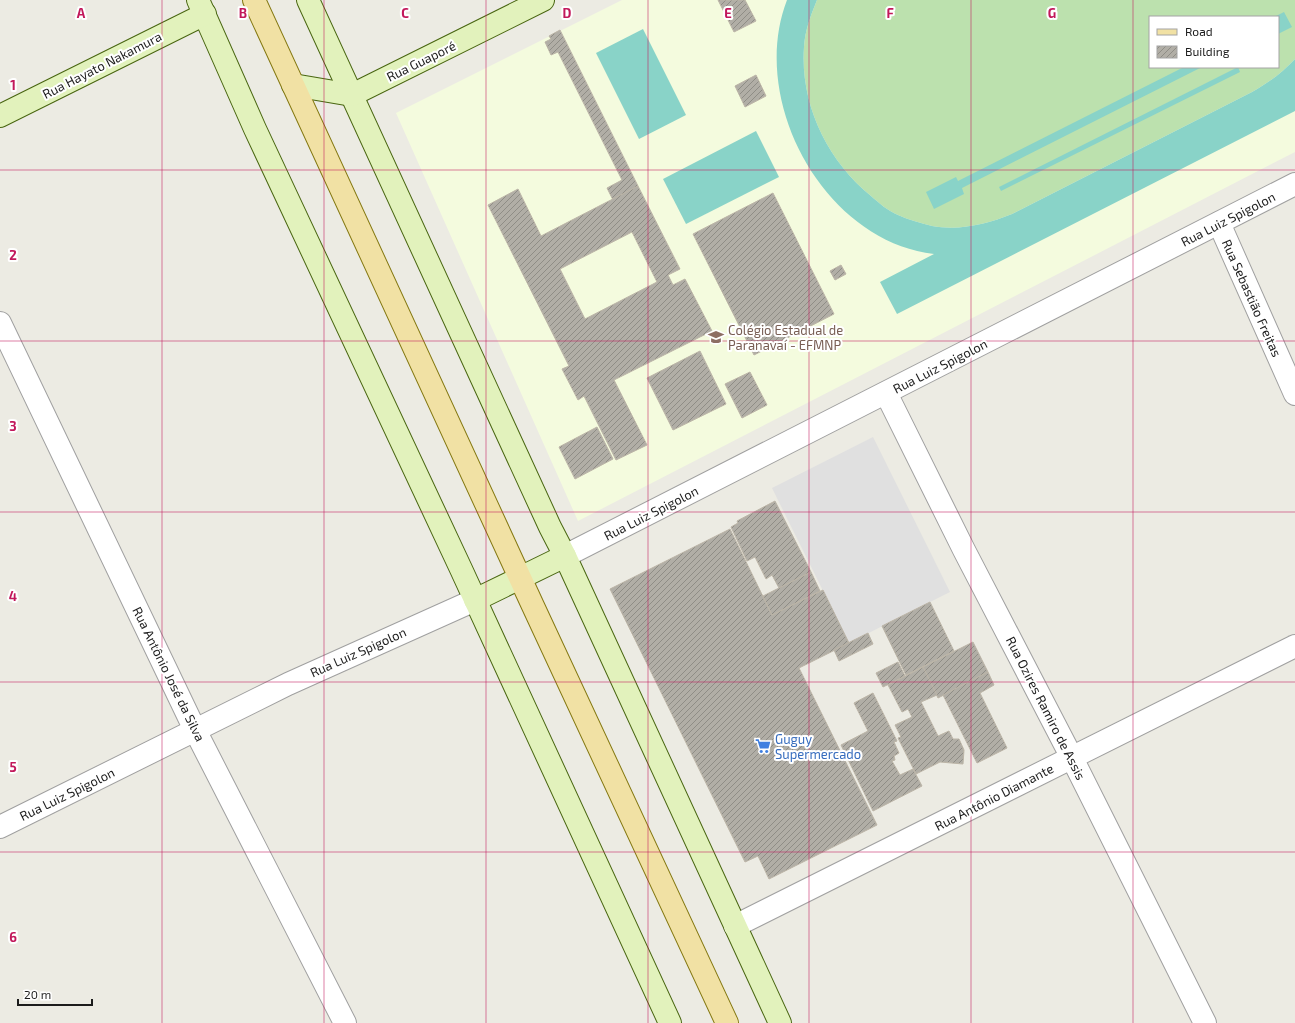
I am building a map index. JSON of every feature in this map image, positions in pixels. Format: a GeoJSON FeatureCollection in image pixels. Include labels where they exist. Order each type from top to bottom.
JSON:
{"type":"FeatureCollection","features":[{"type":"Feature","properties":{"kind":"main road"},"geometry":{"type":"LineString","coordinates":[[254,0],[727,1023]]}},
{"type":"Feature","properties":{"kind":"street"},"geometry":{"type":"LineString","coordinates":[[308,0],[780,1023]]}},
{"type":"Feature","properties":{"kind":"street","name":"Rua Guaporé"},"geometry":{"type":"LineString","coordinates":[[352,95],[543,0]]}},
{"type":"Feature","properties":{"kind":"street"},"geometry":{"type":"LineString","coordinates":[[202,7],[259,136],[670,1023]]}},
{"type":"Feature","properties":{"kind":"street","name":"Rua Hayato Nakamura"},"geometry":{"type":"LineString","coordinates":[[0,116],[202,7]]}},
{"type":"Feature","properties":{"kind":"street"},"geometry":{"type":"LineString","coordinates":[[293,85],[352,95]]}},
{"type":"Feature","properties":{"kind":"street","name":"Rua Luiz Spigolon"},"geometry":{"type":"LineString","coordinates":[[0,827],[288,684],[475,600],[565,556],[1295,184]]}},
{"type":"Feature","properties":{"kind":"street","name":"Rua Sebastião Freitas"},"geometry":{"type":"LineString","coordinates":[[1219,223],[1295,394]]}},
{"type":"Feature","properties":{"kind":"street","name":"Rua Antônio José da Silva"},"geometry":{"type":"LineString","coordinates":[[0,322],[195,730],[344,1023]]}},
{"type":"Feature","properties":{"kind":"street","name":"Rua Ozires Ramiro de Assis"},"geometry":{"type":"LineString","coordinates":[[886,393],[964,550],[1072,758],[1205,1023]]}},
{"type":"Feature","properties":{"kind":"street","name":"Rua Antônio Diamante"},"geometry":{"type":"LineString","coordinates":[[735,926],[1295,646]]}},
{"type":"Feature","properties":{"kind":"shaded area","name":"Colégio Estadual de Paranavaí - EFMNP"},"geometry":{"type":"Polygon","coordinates":[[[622,0],[1295,0],[1295,152],[578,521],[396,113],[622,0]]]}},
{"type":"Feature","properties":{"kind":"shaded area"},"geometry":{"type":"Polygon","coordinates":[[[787,0],[817,0],[806,35],[804,47],[804,68],[812,110],[829,148],[841,166],[855,182],[884,207],[902,217],[932,226],[953,228],[973,226],[1012,214],[1252,92],[1275,77],[1295,59],[1295,111],[897,314],[880,282],[934,254],[895,243],[859,223],[829,195],[805,160],[787,121],[778,80],[778,39],[787,0]]]}},
{"type":"Feature","properties":{"kind":"shaded area"},"geometry":{"type":"Polygon","coordinates":[[[1284,12],[1292,27],[1279,34],[1279,16],[1276,16],[1284,12]]]}},
{"type":"Feature","properties":{"kind":"shaded area"},"geometry":{"type":"Polygon","coordinates":[[[643,29],[686,115],[639,139],[596,53],[643,29]]]}},
{"type":"Feature","properties":{"kind":"shaded area"},"geometry":{"type":"Polygon","coordinates":[[[1182,68],[1200,68],[962,188],[964,194],[934,209],[926,192],[956,177],[958,181],[1182,68]]]}},
{"type":"Feature","properties":{"kind":"shaded area"},"geometry":{"type":"Polygon","coordinates":[[[1238,68],[1240,72],[1001,191],[999,187],[1238,68]]]}},
{"type":"Feature","properties":{"kind":"shaded area"},"geometry":{"type":"Polygon","coordinates":[[[756,131],[779,177],[686,224],[663,179],[756,131]]]}},
{"type":"Feature","properties":{"kind":"shaded area"},"geometry":{"type":"Polygon","coordinates":[[[873,437],[950,592],[849,643],[772,488],[873,437]]]}},
{"type":"Feature","properties":{"kind":"green space"},"geometry":{"type":"Polygon","coordinates":[[[817,0],[1295,0],[1295,59],[1275,77],[1252,92],[1012,214],[983,224],[953,228],[932,226],[894,213],[874,199],[855,182],[841,166],[829,148],[820,129],[812,110],[807,89],[804,68],[804,47],[809,23],[817,0]]]}},
{"type":"Feature","properties":{"kind":"building"},"geometry":{"type":"Polygon","coordinates":[[[718,0],[745,0],[756,21],[734,32],[718,0]]]}},
{"type":"Feature","properties":{"kind":"building"},"geometry":{"type":"Polygon","coordinates":[[[560,30],[638,186],[613,200],[607,188],[622,180],[558,52],[551,55],[545,42],[551,39],[549,36],[560,30]]]}},
{"type":"Feature","properties":{"kind":"building"},"geometry":{"type":"Polygon","coordinates":[[[756,75],[766,96],[745,107],[735,86],[756,75]]]}},
{"type":"Feature","properties":{"kind":"building"},"geometry":{"type":"Polygon","coordinates":[[[638,186],[680,269],[668,275],[673,285],[685,279],[712,331],[614,380],[647,445],[616,460],[584,396],[578,400],[562,369],[569,366],[488,205],[518,189],[541,236],[638,186]],[[632,232],[560,269],[585,319],[657,282],[632,232]]]}},
{"type":"Feature","properties":{"kind":"building"},"geometry":{"type":"Polygon","coordinates":[[[773,193],[834,314],[754,355],[693,234],[773,193]]]}},
{"type":"Feature","properties":{"kind":"building"},"geometry":{"type":"Polygon","coordinates":[[[841,265],[846,274],[835,280],[830,271],[841,265]]]}},
{"type":"Feature","properties":{"kind":"building"},"geometry":{"type":"Polygon","coordinates":[[[700,351],[726,404],[673,430],[647,378],[700,351]]]}},
{"type":"Feature","properties":{"kind":"building"},"geometry":{"type":"Polygon","coordinates":[[[750,372],[767,405],[742,418],[725,384],[750,372]]]}},
{"type":"Feature","properties":{"kind":"building"},"geometry":{"type":"Polygon","coordinates":[[[597,427],[613,459],[575,479],[559,447],[597,427]]]}},
{"type":"Feature","properties":{"kind":"building"},"geometry":{"type":"Polygon","coordinates":[[[775,501],[811,572],[779,588],[772,575],[766,579],[755,557],[747,561],[731,527],[738,523],[737,521],[775,501]]]}},
{"type":"Feature","properties":{"kind":"building","name":"Guguy Supermercado"},"geometry":{"type":"Polygon","coordinates":[[[730,529],[772,615],[823,590],[849,643],[799,668],[877,825],[769,879],[758,856],[745,862],[610,589],[730,529]]]}},
{"type":"Feature","properties":{"kind":"building"},"geometry":{"type":"Polygon","coordinates":[[[811,572],[820,591],[772,615],[763,596],[811,572]]]}},
{"type":"Feature","properties":{"kind":"building"},"geometry":{"type":"Polygon","coordinates":[[[930,602],[954,651],[906,675],[882,626],[930,602]]]}},
{"type":"Feature","properties":{"kind":"building"},"geometry":{"type":"Polygon","coordinates":[[[868,633],[873,644],[839,661],[834,650],[868,633]]]}},
{"type":"Feature","properties":{"kind":"building"},"geometry":{"type":"Polygon","coordinates":[[[973,642],[988,672],[938,698],[923,667],[973,642]]]}},
{"type":"Feature","properties":{"kind":"building"},"geometry":{"type":"Polygon","coordinates":[[[898,662],[905,676],[883,687],[876,673],[898,662]]]}},
{"type":"Feature","properties":{"kind":"building"},"geometry":{"type":"Polygon","coordinates":[[[923,667],[937,695],[921,702],[938,736],[949,731],[953,739],[959,739],[964,750],[963,764],[940,762],[916,774],[898,738],[901,737],[895,725],[912,717],[908,709],[902,712],[888,685],[923,667]]]}},
{"type":"Feature","properties":{"kind":"building"},"geometry":{"type":"Polygon","coordinates":[[[988,672],[994,685],[980,693],[1007,748],[977,763],[943,695],[988,672]]]}},
{"type":"Feature","properties":{"kind":"building"},"geometry":{"type":"Polygon","coordinates":[[[873,693],[897,741],[894,742],[899,753],[894,756],[895,760],[892,761],[900,775],[913,769],[922,786],[873,811],[841,745],[868,731],[854,703],[873,693]]]}},
{"type":"Feature","properties":{"kind":"place","name":"Colégio Estadual de Paranavaí - EFMNP"},"geometry":{"type":"Point","coordinates":[716,337]}},
{"type":"Feature","properties":{"kind":"place","name":"Guguy Supermercado"},"geometry":{"type":"Point","coordinates":[763,746]}}]}
